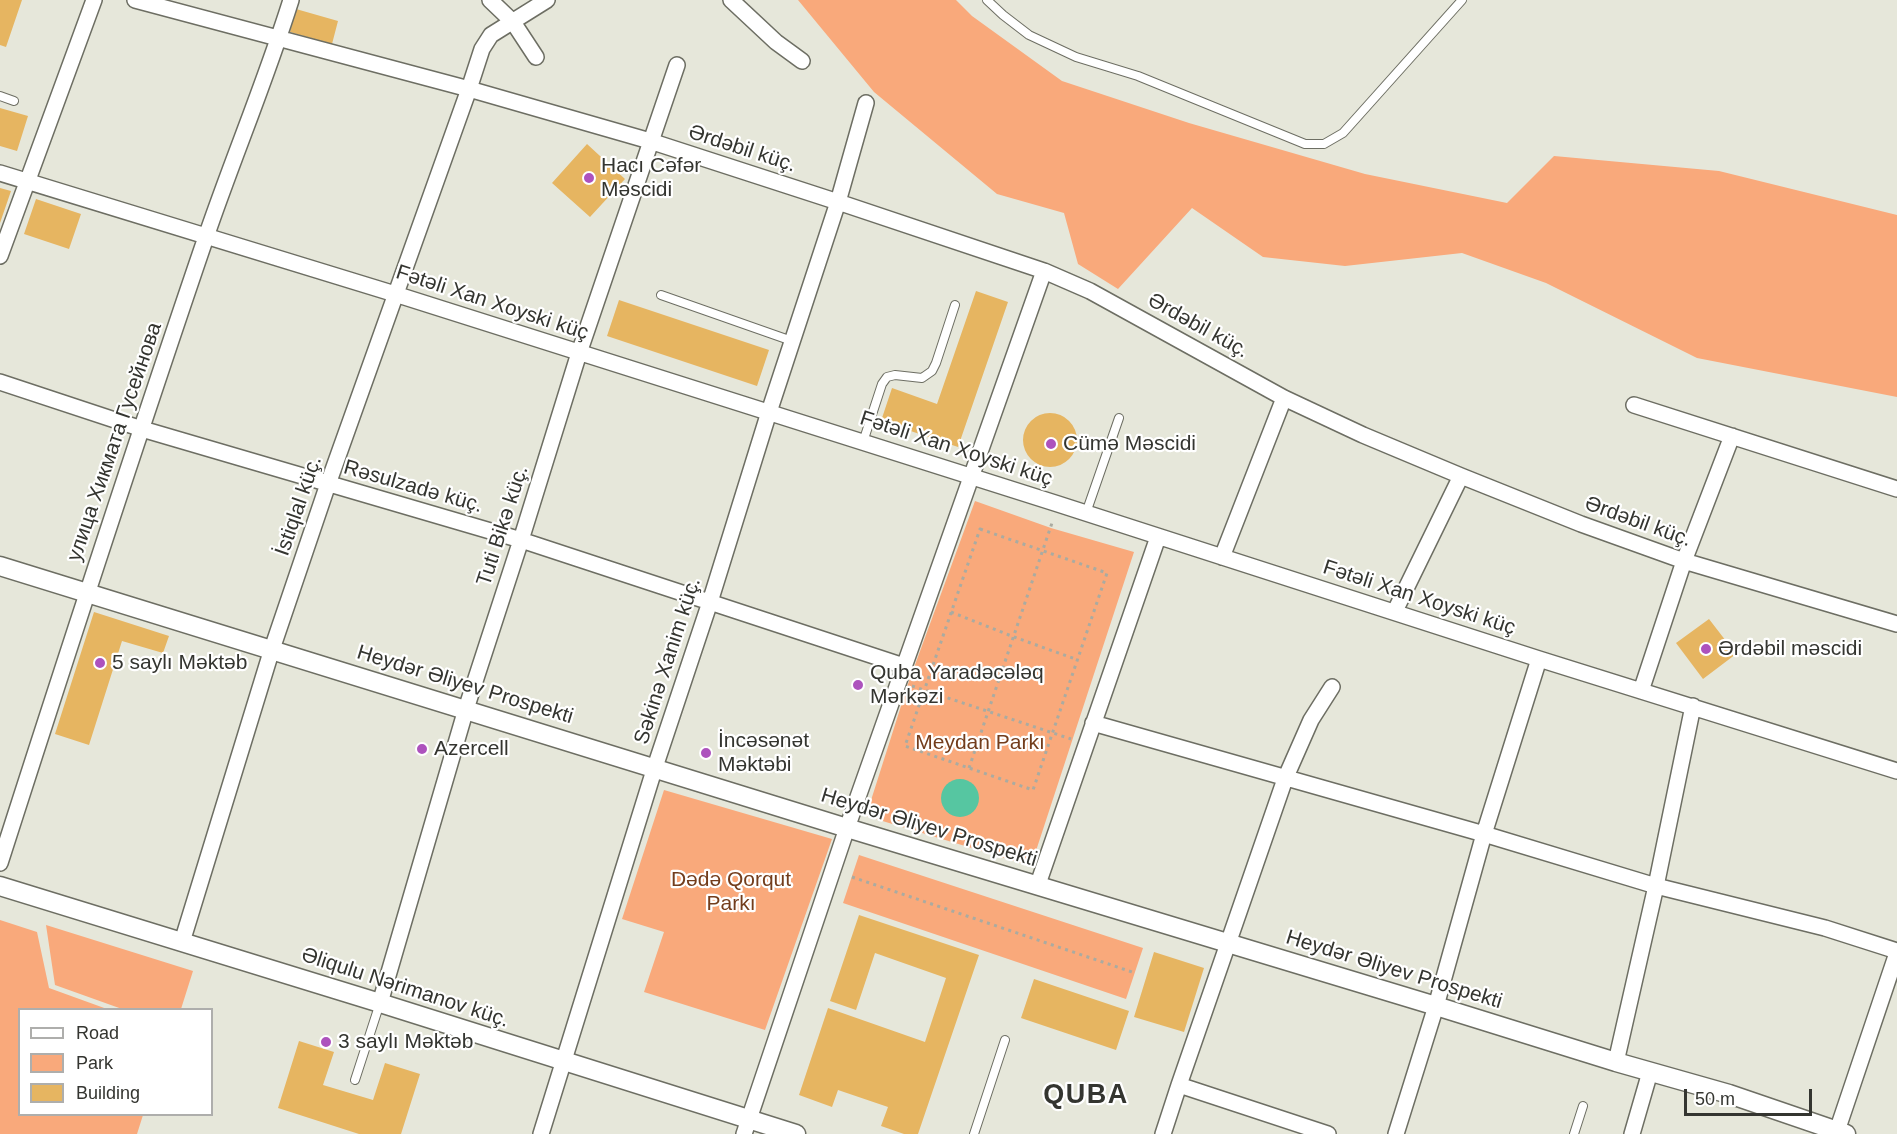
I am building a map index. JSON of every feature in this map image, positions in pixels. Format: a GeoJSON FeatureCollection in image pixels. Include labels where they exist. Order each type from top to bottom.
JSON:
{"type":"FeatureCollection","features":[{"type":"Feature","properties":{"kind":"street"},"geometry":{"type":"LineString","coordinates":[[0,256],[94,0]]}},
{"type":"Feature","properties":{"kind":"street","name":"Ərdəbil küç."},"geometry":{"type":"LineString","coordinates":[[135,0],[167,4],[650,141],[1044,271],[1090,291],[1284,398],[1461,476],[1581,524],[1683,561],[1897,624]]}},
{"type":"Feature","properties":{"kind":"street","name":"улица Хикмата Гусейнова"},"geometry":{"type":"LineString","coordinates":[[0,863],[86,592],[206,236],[291,0]]}},
{"type":"Feature","properties":{"kind":"street"},"geometry":{"type":"LineString","coordinates":[[490,0],[513,22],[536,57]]}},
{"type":"Feature","properties":{"kind":"street"},"geometry":{"type":"LineString","coordinates":[[469,89],[482,49],[491,35],[547,0]]}},
{"type":"Feature","properties":{"kind":"street"},"geometry":{"type":"LineString","coordinates":[[731,0],[776,42],[802,61]]}},
{"type":"Feature","properties":{"kind":"street","name":"Tuti Bikə küç."},"geometry":{"type":"LineString","coordinates":[[381,1003],[466,709],[579,353],[677,65]]}},
{"type":"Feature","properties":{"kind":"street","name":"İstiqlal küç."},"geometry":{"type":"LineString","coordinates":[[182,942],[272,649],[328,484],[469,89]]}},
{"type":"Feature","properties":{"kind":"street","name":"Səkinə Xanim küç."},"geometry":{"type":"LineString","coordinates":[[542,1134],[655,767],[710,602],[866,104]]}},
{"type":"Feature","properties":{"kind":"street","name":"Fətəli Xan Xoyski küç"},"geometry":{"type":"LineString","coordinates":[[0,173],[395,294],[1897,771]]}},
{"type":"Feature","properties":{"kind":"street"},"geometry":{"type":"LineString","coordinates":[[747,1127],[847,828],[1044,271]]}},
{"type":"Feature","properties":{"kind":"street","name":"Rəsulzadə küç."},"geometry":{"type":"LineString","coordinates":[[0,382],[142,429],[521,540],[904,666]]}},
{"type":"Feature","properties":{"kind":"street"},"geometry":{"type":"LineString","coordinates":[[1222,557],[1284,398]]}},
{"type":"Feature","properties":{"kind":"street"},"geometry":{"type":"LineString","coordinates":[[1634,405],[1897,489]]}},
{"type":"Feature","properties":{"kind":"street"},"geometry":{"type":"LineString","coordinates":[[1641,691],[1683,561],[1732,436]]}},
{"type":"Feature","properties":{"kind":"street"},"geometry":{"type":"LineString","coordinates":[[1395,611],[1461,476]]}},
{"type":"Feature","properties":{"kind":"street"},"geometry":{"type":"LineString","coordinates":[[1038,884],[1158,537]]}},
{"type":"Feature","properties":{"kind":"street","name":"Heydər Əliyev Prospekti"},"geometry":{"type":"LineString","coordinates":[[0,566],[847,828],[1038,884],[1616,1062],[1729,1094],[1839,1133]]}},
{"type":"Feature","properties":{"kind":"street"},"geometry":{"type":"LineString","coordinates":[[1396,1134],[1436,1006],[1484,834],[1539,659]]}},
{"type":"Feature","properties":{"kind":"street"},"geometry":{"type":"LineString","coordinates":[[1163,1134],[1285,779],[1311,720],[1332,687]]}},
{"type":"Feature","properties":{"kind":"street"},"geometry":{"type":"LineString","coordinates":[[1616,1062],[1656,886],[1693,706]]}},
{"type":"Feature","properties":{"kind":"street"},"geometry":{"type":"LineString","coordinates":[[1093,723],[1484,834],[1656,886],[1825,928],[1897,952],[1839,1133]]}},
{"type":"Feature","properties":{"kind":"street","name":"Əliqulu Nərimanov küç."},"geometry":{"type":"LineString","coordinates":[[0,886],[565,1062],[747,1127],[796,1134]]}},
{"type":"Feature","properties":{"kind":"street"},"geometry":{"type":"LineString","coordinates":[[1632,1134],[1650,1072]]}},
{"type":"Feature","properties":{"kind":"street"},"geometry":{"type":"LineString","coordinates":[[1179,1085],[1328,1134]]}},
{"type":"Feature","properties":{"kind":"lane"},"geometry":{"type":"LineString","coordinates":[[987,0],[1029,35],[1076,57],[1138,76],[1305,144],[1324,144],[1343,133],[1462,0]]}},
{"type":"Feature","properties":{"kind":"lane"},"geometry":{"type":"LineString","coordinates":[[0,96],[14,101]]}},
{"type":"Feature","properties":{"kind":"lane"},"geometry":{"type":"LineString","coordinates":[[661,295],[792,342]]}},
{"type":"Feature","properties":{"kind":"lane"},"geometry":{"type":"LineString","coordinates":[[863,442],[882,384],[887,377],[895,375],[922,378],[932,371],[955,305]]}},
{"type":"Feature","properties":{"kind":"lane"},"geometry":{"type":"LineString","coordinates":[[1086,513],[1119,418]]}},
{"type":"Feature","properties":{"kind":"lane"},"geometry":{"type":"LineString","coordinates":[[355,1080],[381,1003]]}},
{"type":"Feature","properties":{"kind":"lane"},"geometry":{"type":"LineString","coordinates":[[974,1134],[1005,1040]]}},
{"type":"Feature","properties":{"kind":"lane"},"geometry":{"type":"LineString","coordinates":[[1574,1134],[1583,1106]]}},
{"type":"Feature","properties":{"kind":"path"},"geometry":{"type":"LineString","coordinates":[[969,768],[1058,504]]}},
{"type":"Feature","properties":{"kind":"path"},"geometry":{"type":"LineString","coordinates":[[980,529],[1107,573],[1033,790],[905,746],[951,612],[980,529]]}},
{"type":"Feature","properties":{"kind":"path"},"geometry":{"type":"LineString","coordinates":[[951,612],[1078,660]]}},
{"type":"Feature","properties":{"kind":"path"},"geometry":{"type":"LineString","coordinates":[[899,681],[1086,745]]}},
{"type":"Feature","properties":{"kind":"path"},"geometry":{"type":"LineString","coordinates":[[852,877],[1135,973]]}},
{"type":"Feature","properties":{"kind":"green space"},"geometry":{"type":"Polygon","coordinates":[[[798,0],[956,0],[972,16],[1062,81],[1189,123],[1365,174],[1507,203],[1554,156],[1719,171],[1897,215],[1897,397],[1697,358],[1546,283],[1462,253],[1345,266],[1263,257],[1192,208],[1118,289],[1078,264],[1064,213],[997,194],[874,92],[798,0]]]}},
{"type":"Feature","properties":{"kind":"green space","name":"Meydan Parkı"},"geometry":{"type":"Polygon","coordinates":[[[975,501],[1051,528],[1134,552],[1031,866],[866,816],[908,684],[975,501]]]}},
{"type":"Feature","properties":{"kind":"green space","name":"Dədə Qorqut Parkı"},"geometry":{"type":"Polygon","coordinates":[[[664,790],[832,839],[765,1030],[644,992],[664,932],[622,919],[664,790]]]}},
{"type":"Feature","properties":{"kind":"green space"},"geometry":{"type":"Polygon","coordinates":[[[859,855],[1143,948],[1126,999],[843,903],[859,855]]]}},
{"type":"Feature","properties":{"kind":"green space"},"geometry":{"type":"Polygon","coordinates":[[[0,920],[37,932],[49,988],[104,1008],[18,1008],[18,1116],[143,1116],[137,1134],[0,1134],[0,920]]]}},
{"type":"Feature","properties":{"kind":"green space"},"geometry":{"type":"Polygon","coordinates":[[[46,925],[193,971],[181,1008],[119,1008],[55,985],[46,925]]]}},
{"type":"Feature","properties":{"kind":"shaded area"},"geometry":{"type":"Polygon","coordinates":[[[960,779],[974,784],[979,798],[974,812],[960,817],[946,812],[941,798],[946,784],[960,779]]]}},
{"type":"Feature","properties":{"kind":"building"},"geometry":{"type":"Polygon","coordinates":[[[0,0],[22,0],[6,47],[0,45],[0,0]]]}},
{"type":"Feature","properties":{"kind":"building"},"geometry":{"type":"Polygon","coordinates":[[[296,9],[338,21],[332,44],[290,32],[296,9]]]}},
{"type":"Feature","properties":{"kind":"building"},"geometry":{"type":"Polygon","coordinates":[[[0,108],[28,116],[17,151],[0,146],[0,108]]]}},
{"type":"Feature","properties":{"kind":"building"},"geometry":{"type":"Polygon","coordinates":[[[587,144],[625,179],[590,217],[552,183],[587,144]]]}},
{"type":"Feature","properties":{"kind":"building"},"geometry":{"type":"Polygon","coordinates":[[[0,188],[11,191],[0,223],[0,188]]]}},
{"type":"Feature","properties":{"kind":"building"},"geometry":{"type":"Polygon","coordinates":[[[36,199],[81,214],[69,249],[24,234],[36,199]]]}},
{"type":"Feature","properties":{"kind":"building"},"geometry":{"type":"Polygon","coordinates":[[[976,291],[1008,302],[958,447],[881,421],[892,388],[937,404],[976,291]]]}},
{"type":"Feature","properties":{"kind":"building"},"geometry":{"type":"Polygon","coordinates":[[[619,300],[769,350],[757,386],[607,336],[619,300]]]}},
{"type":"Feature","properties":{"kind":"building"},"geometry":{"type":"Polygon","coordinates":[[[1050,413],[1060,415],[1069,421],[1075,430],[1077,440],[1075,450],[1069,459],[1060,465],[1050,467],[1040,465],[1031,459],[1025,450],[1023,440],[1025,430],[1031,421],[1040,415],[1050,413]]]}},
{"type":"Feature","properties":{"kind":"building"},"geometry":{"type":"Polygon","coordinates":[[[94,612],[169,636],[163,653],[122,641],[89,745],[55,734],[94,612]]]}},
{"type":"Feature","properties":{"kind":"building","name":"Ərdəbil məscidi"},"geometry":{"type":"Polygon","coordinates":[[[1709,619],[1736,654],[1703,679],[1676,643],[1709,619]]]}},
{"type":"Feature","properties":{"kind":"building"},"geometry":{"type":"Polygon","coordinates":[[[859,915],[979,955],[918,1134],[904,1134],[881,1126],[888,1107],[838,1090],[832,1107],[799,1095],[828,1008],[925,1042],[946,978],[875,953],[856,1010],[830,1001],[859,915]]]}},
{"type":"Feature","properties":{"kind":"building"},"geometry":{"type":"Polygon","coordinates":[[[1154,952],[1204,968],[1184,1032],[1134,1017],[1154,952]]]}},
{"type":"Feature","properties":{"kind":"building"},"geometry":{"type":"Polygon","coordinates":[[[1034,979],[1129,1011],[1116,1050],[1021,1018],[1034,979]]]}},
{"type":"Feature","properties":{"kind":"building"},"geometry":{"type":"Polygon","coordinates":[[[299,1041],[334,1052],[323,1085],[373,1100],[385,1063],[420,1074],[401,1134],[359,1134],[278,1108],[299,1041]]]}},
{"type":"Feature","properties":{"kind":"place","name":"Hacı Cəfər Məscidi"},"geometry":{"type":"Point","coordinates":[589,178]}},
{"type":"Feature","properties":{"kind":"place","name":"Cümə Məscidi"},"geometry":{"type":"Point","coordinates":[1051,444]}},
{"type":"Feature","properties":{"kind":"place","name":"Ərdəbil məscidi"},"geometry":{"type":"Point","coordinates":[1706,649]}},
{"type":"Feature","properties":{"kind":"place","name":"5 saylı Məktəb"},"geometry":{"type":"Point","coordinates":[100,663]}},
{"type":"Feature","properties":{"kind":"place","name":"Quba Yaradəcələq Mərkəzi"},"geometry":{"type":"Point","coordinates":[858,685]}},
{"type":"Feature","properties":{"kind":"place","name":"Azercell"},"geometry":{"type":"Point","coordinates":[422,749]}},
{"type":"Feature","properties":{"kind":"place","name":"İncəsənət Məktəbi"},"geometry":{"type":"Point","coordinates":[706,753]}},
{"type":"Feature","properties":{"kind":"place","name":"3 saylı Məktəb"},"geometry":{"type":"Point","coordinates":[326,1042]}},
{"type":"Feature","properties":{"kind":"district","name":"QUBA"},"geometry":{"type":"Point","coordinates":[1086,1096]}}]}
